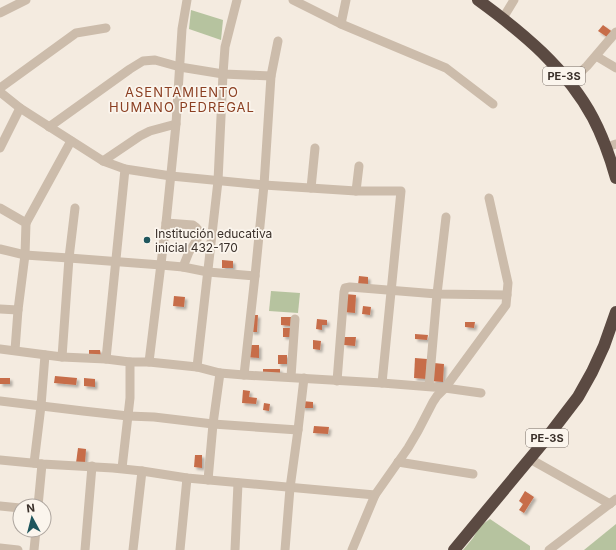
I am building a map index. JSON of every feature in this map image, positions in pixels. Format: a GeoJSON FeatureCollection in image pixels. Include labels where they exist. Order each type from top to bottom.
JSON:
{"type":"FeatureCollection","features":[{"type":"Feature","properties":{"kind":"highway","name":"PE-3S"},"geometry":{"type":"LineString","coordinates":[[478,0],[503,18],[548,58],[570,82],[611,146],[616,178]]}},
{"type":"Feature","properties":{"kind":"highway","name":"PE-3S"},"geometry":{"type":"LineString","coordinates":[[454,550],[547,438],[578,396],[592,372],[604,346],[616,312]]}},
{"type":"Feature","properties":{"kind":"street"},"geometry":{"type":"LineString","coordinates":[[0,13],[26,0]]}},
{"type":"Feature","properties":{"kind":"street"},"geometry":{"type":"LineString","coordinates":[[149,362],[171,176],[182,29],[187,0]]}},
{"type":"Feature","properties":{"kind":"street"},"geometry":{"type":"LineString","coordinates":[[197,367],[214,227],[225,47],[237,0]]}},
{"type":"Feature","properties":{"kind":"street"},"geometry":{"type":"LineString","coordinates":[[294,0],[341,24],[446,68],[493,104]]}},
{"type":"Feature","properties":{"kind":"street"},"geometry":{"type":"LineString","coordinates":[[341,24],[346,0]]}},
{"type":"Feature","properties":{"kind":"street"},"geometry":{"type":"LineString","coordinates":[[503,18],[514,0]]}},
{"type":"Feature","properties":{"kind":"street"},"geometry":{"type":"LineString","coordinates":[[0,88],[76,33],[106,28]]}},
{"type":"Feature","properties":{"kind":"street"},"geometry":{"type":"LineString","coordinates":[[570,82],[587,66],[616,32]]}},
{"type":"Feature","properties":{"kind":"street"},"geometry":{"type":"LineString","coordinates":[[244,375],[264,185],[271,76],[278,41]]}},
{"type":"Feature","properties":{"kind":"street"},"geometry":{"type":"LineString","coordinates":[[596,56],[616,68]]}},
{"type":"Feature","properties":{"kind":"street"},"geometry":{"type":"LineString","coordinates":[[50,127],[143,61],[155,60],[180,67],[223,74],[271,76]]}},
{"type":"Feature","properties":{"kind":"street"},"geometry":{"type":"LineString","coordinates":[[0,92],[20,108],[103,161],[125,169],[171,176],[264,185],[356,191],[401,191],[382,383]]}},
{"type":"Feature","properties":{"kind":"street"},"geometry":{"type":"LineString","coordinates":[[0,148],[20,108]]}},
{"type":"Feature","properties":{"kind":"street"},"geometry":{"type":"LineString","coordinates":[[103,161],[140,136],[150,131],[176,124]]}},
{"type":"Feature","properties":{"kind":"street"},"geometry":{"type":"LineString","coordinates":[[15,350],[18,310],[25,255],[26,223],[71,141]]}},
{"type":"Feature","properties":{"kind":"street"},"geometry":{"type":"LineString","coordinates":[[310,188],[315,148]]}},
{"type":"Feature","properties":{"kind":"street"},"geometry":{"type":"LineString","coordinates":[[356,191],[359,166]]}},
{"type":"Feature","properties":{"kind":"street"},"geometry":{"type":"LineString","coordinates":[[106,359],[125,169]]}},
{"type":"Feature","properties":{"kind":"street"},"geometry":{"type":"LineString","coordinates":[[352,550],[375,495],[408,448],[432,402],[506,305],[508,283],[489,198]]}},
{"type":"Feature","properties":{"kind":"street"},"geometry":{"type":"LineString","coordinates":[[0,208],[26,223]]}},
{"type":"Feature","properties":{"kind":"street"},"geometry":{"type":"LineString","coordinates":[[62,357],[69,258],[75,208]]}},
{"type":"Feature","properties":{"kind":"street"},"geometry":{"type":"LineString","coordinates":[[429,386],[436,294],[446,217]]}},
{"type":"Feature","properties":{"kind":"street"},"geometry":{"type":"LineString","coordinates":[[166,223],[193,225],[198,230],[199,236],[197,241],[189,253],[183,267]]}},
{"type":"Feature","properties":{"kind":"street"},"geometry":{"type":"LineString","coordinates":[[198,230],[214,227]]}},
{"type":"Feature","properties":{"kind":"street"},"geometry":{"type":"LineString","coordinates":[[0,249],[25,255],[183,267],[208,272],[255,276]]}},
{"type":"Feature","properties":{"kind":"street"},"geometry":{"type":"LineString","coordinates":[[337,381],[345,288],[350,287],[436,294],[507,295]]}},
{"type":"Feature","properties":{"kind":"street"},"geometry":{"type":"LineString","coordinates":[[0,309],[18,310]]}},
{"type":"Feature","properties":{"kind":"street"},"geometry":{"type":"LineString","coordinates":[[291,377],[295,319]]}},
{"type":"Feature","properties":{"kind":"street"},"geometry":{"type":"LineString","coordinates":[[0,349],[62,357],[149,362],[197,367],[220,373],[429,386],[481,393]]}},
{"type":"Feature","properties":{"kind":"street"},"geometry":{"type":"LineString","coordinates":[[38,498],[38,463],[45,355]]}},
{"type":"Feature","properties":{"kind":"street"},"geometry":{"type":"LineString","coordinates":[[122,468],[130,398],[130,362]]}},
{"type":"Feature","properties":{"kind":"street"},"geometry":{"type":"LineString","coordinates":[[208,480],[213,424],[220,373]]}},
{"type":"Feature","properties":{"kind":"street"},"geometry":{"type":"LineString","coordinates":[[285,550],[290,488],[304,378]]}},
{"type":"Feature","properties":{"kind":"street"},"geometry":{"type":"LineString","coordinates":[[0,401],[128,416],[298,430]]}},
{"type":"Feature","properties":{"kind":"street"},"geometry":{"type":"LineString","coordinates":[[530,459],[613,502],[549,550]]}},
{"type":"Feature","properties":{"kind":"street"},"geometry":{"type":"LineString","coordinates":[[0,460],[122,468],[187,478],[375,495]]}},
{"type":"Feature","properties":{"kind":"street"},"geometry":{"type":"LineString","coordinates":[[398,462],[473,474]]}},
{"type":"Feature","properties":{"kind":"street"},"geometry":{"type":"LineString","coordinates":[[85,550],[92,466]]}},
{"type":"Feature","properties":{"kind":"street"},"geometry":{"type":"LineString","coordinates":[[133,550],[142,471]]}},
{"type":"Feature","properties":{"kind":"street"},"geometry":{"type":"LineString","coordinates":[[180,550],[187,478]]}},
{"type":"Feature","properties":{"kind":"street"},"geometry":{"type":"LineString","coordinates":[[236,550],[238,483]]}},
{"type":"Feature","properties":{"kind":"street"},"geometry":{"type":"LineString","coordinates":[[0,506],[12,507]]}},
{"type":"Feature","properties":{"kind":"street"},"geometry":{"type":"LineString","coordinates":[[34,550],[35,538]]}},
{"type":"Feature","properties":{"kind":"street"},"geometry":{"type":"LineString","coordinates":[[0,548],[18,550]]}},
{"type":"Feature","properties":{"kind":"green space"},"geometry":{"type":"Polygon","coordinates":[[[191,10],[223,20],[221,40],[189,29],[191,10]]]}},
{"type":"Feature","properties":{"kind":"green space"},"geometry":{"type":"Polygon","coordinates":[[[271,291],[300,293],[298,313],[269,311],[271,291]]]}},
{"type":"Feature","properties":{"kind":"green space"},"geometry":{"type":"Polygon","coordinates":[[[490,519],[530,546],[530,550],[463,550],[473,538],[480,526],[490,519]]]}},
{"type":"Feature","properties":{"kind":"green space"},"geometry":{"type":"Polygon","coordinates":[[[616,524],[616,550],[584,550],[616,524]]]}},
{"type":"Feature","properties":{"kind":"building"},"geometry":{"type":"Polygon","coordinates":[[[603,25],[614,33],[610,39],[598,31],[603,25]]]}},
{"type":"Feature","properties":{"kind":"building"},"geometry":{"type":"Polygon","coordinates":[[[222,260],[233,261],[233,268],[222,268],[222,260]]]}},
{"type":"Feature","properties":{"kind":"building"},"geometry":{"type":"Polygon","coordinates":[[[359,276],[368,277],[368,285],[358,285],[359,276]]]}},
{"type":"Feature","properties":{"kind":"building"},"geometry":{"type":"Polygon","coordinates":[[[345,294],[356,295],[355,313],[344,312],[345,294]]]}},
{"type":"Feature","properties":{"kind":"building"},"geometry":{"type":"Polygon","coordinates":[[[174,296],[185,297],[184,307],[173,306],[174,296]]]}},
{"type":"Feature","properties":{"kind":"building"},"geometry":{"type":"Polygon","coordinates":[[[363,306],[371,307],[370,315],[362,314],[363,306]]]}},
{"type":"Feature","properties":{"kind":"building"},"geometry":{"type":"Polygon","coordinates":[[[251,315],[258,315],[257,332],[251,332],[251,315]]]}},
{"type":"Feature","properties":{"kind":"building"},"geometry":{"type":"Polygon","coordinates":[[[281,317],[291,317],[291,326],[281,325],[281,317]]]}},
{"type":"Feature","properties":{"kind":"building"},"geometry":{"type":"Polygon","coordinates":[[[317,319],[327,320],[327,325],[322,325],[322,330],[316,329],[317,319]]]}},
{"type":"Feature","properties":{"kind":"building"},"geometry":{"type":"Polygon","coordinates":[[[465,322],[475,322],[474,328],[465,327],[465,322]]]}},
{"type":"Feature","properties":{"kind":"building"},"geometry":{"type":"Polygon","coordinates":[[[283,328],[290,328],[290,337],[283,337],[283,328]]]}},
{"type":"Feature","properties":{"kind":"building"},"geometry":{"type":"Polygon","coordinates":[[[415,334],[428,335],[427,340],[415,339],[415,334]]]}},
{"type":"Feature","properties":{"kind":"building"},"geometry":{"type":"Polygon","coordinates":[[[344,337],[356,337],[355,346],[344,345],[344,337]]]}},
{"type":"Feature","properties":{"kind":"building"},"geometry":{"type":"Polygon","coordinates":[[[313,340],[321,341],[320,350],[313,349],[313,340]]]}},
{"type":"Feature","properties":{"kind":"building"},"geometry":{"type":"Polygon","coordinates":[[[248,345],[259,345],[259,358],[247,357],[248,345]]]}},
{"type":"Feature","properties":{"kind":"building"},"geometry":{"type":"Polygon","coordinates":[[[89,350],[100,350],[101,357],[89,357],[89,350]]]}},
{"type":"Feature","properties":{"kind":"building"},"geometry":{"type":"Polygon","coordinates":[[[278,355],[287,355],[287,364],[278,364],[278,355]]]}},
{"type":"Feature","properties":{"kind":"building"},"geometry":{"type":"Polygon","coordinates":[[[415,358],[427,359],[426,379],[414,378],[415,358]]]}},
{"type":"Feature","properties":{"kind":"building"},"geometry":{"type":"Polygon","coordinates":[[[434,363],[444,364],[443,382],[432,381],[434,363]]]}},
{"type":"Feature","properties":{"kind":"building"},"geometry":{"type":"Polygon","coordinates":[[[263,369],[280,369],[280,375],[263,375],[263,369]]]}},
{"type":"Feature","properties":{"kind":"building"},"geometry":{"type":"Polygon","coordinates":[[[55,376],[77,378],[76,385],[54,383],[55,376]]]}},
{"type":"Feature","properties":{"kind":"building"},"geometry":{"type":"Polygon","coordinates":[[[0,378],[10,378],[10,384],[0,384],[0,378]]]}},
{"type":"Feature","properties":{"kind":"building"},"geometry":{"type":"Polygon","coordinates":[[[84,378],[95,379],[95,387],[84,386],[84,378]]]}},
{"type":"Feature","properties":{"kind":"building"},"geometry":{"type":"Polygon","coordinates":[[[243,390],[250,391],[249,397],[257,398],[256,404],[242,403],[243,390]]]}},
{"type":"Feature","properties":{"kind":"building"},"geometry":{"type":"Polygon","coordinates":[[[302,401],[313,402],[313,408],[302,408],[302,401]]]}},
{"type":"Feature","properties":{"kind":"building"},"geometry":{"type":"Polygon","coordinates":[[[264,403],[270,404],[269,411],[263,410],[264,403]]]}},
{"type":"Feature","properties":{"kind":"building"},"geometry":{"type":"Polygon","coordinates":[[[314,426],[329,427],[328,434],[313,433],[314,426]]]}},
{"type":"Feature","properties":{"kind":"building"},"geometry":{"type":"Polygon","coordinates":[[[78,448],[86,449],[85,464],[76,463],[78,448]]]}},
{"type":"Feature","properties":{"kind":"building"},"geometry":{"type":"Polygon","coordinates":[[[195,455],[202,455],[202,468],[194,467],[195,455]]]}},
{"type":"Feature","properties":{"kind":"building"},"geometry":{"type":"Polygon","coordinates":[[[525,491],[534,497],[524,513],[519,510],[523,504],[519,501],[525,491]]]}},
{"type":"Feature","properties":{"kind":"place","name":"Institución educativa inicial 432-170"},"geometry":{"type":"Point","coordinates":[147,240]}},
{"type":"Feature","properties":{"kind":"district","name":"ASENTAMIENTO HUMANO PEDREGAL"},"geometry":{"type":"Point","coordinates":[182,100]}}]}
